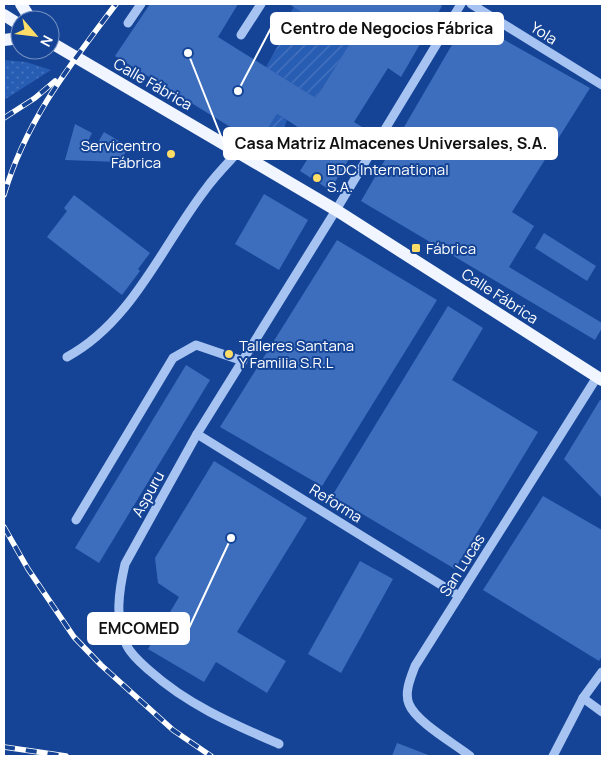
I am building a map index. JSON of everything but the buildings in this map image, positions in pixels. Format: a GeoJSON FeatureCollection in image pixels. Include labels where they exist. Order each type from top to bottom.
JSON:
{"type":"FeatureCollection","features":[{"type":"Feature","properties":{"kind":"main road","name":"Calle Fábrica"},"geometry":{"type":"LineString","coordinates":[[60,48],[336,210],[601,379]]}},
{"type":"Feature","properties":{"kind":"street"},"geometry":{"type":"LineString","coordinates":[[128,23],[141,4]]}},
{"type":"Feature","properties":{"kind":"street"},"geometry":{"type":"LineString","coordinates":[[241,35],[261,4]]}},
{"type":"Feature","properties":{"kind":"street","name":"Aspuru"},"geometry":{"type":"LineString","coordinates":[[279,744],[189,701],[138,660],[128,648],[123,637],[119,610],[120,585],[125,564],[197,434],[461,4]]}},
{"type":"Feature","properties":{"kind":"street","name":"Yola"},"geometry":{"type":"LineString","coordinates":[[471,4],[602,85]]}},
{"type":"Feature","properties":{"kind":"street"},"geometry":{"type":"LineString","coordinates":[[67,357],[89,345],[127,306],[205,190],[238,152]]}},
{"type":"Feature","properties":{"kind":"street"},"geometry":{"type":"LineString","coordinates":[[76,520],[172,358],[196,345],[243,360]]}},
{"type":"Feature","properties":{"kind":"street","name":"San Lucas"},"geometry":{"type":"LineString","coordinates":[[470,756],[416,715],[408,703],[408,686],[415,666],[459,596],[601,379]]}},
{"type":"Feature","properties":{"kind":"street","name":"Reforma"},"geometry":{"type":"LineString","coordinates":[[197,434],[459,596]]}},
{"type":"Feature","properties":{"kind":"street"},"geometry":{"type":"LineString","coordinates":[[553,756],[582,698],[602,672]]}},
{"type":"Feature","properties":{"kind":"street"},"geometry":{"type":"LineString","coordinates":[[582,698],[602,712]]}},
{"type":"Feature","properties":{"kind":"shaded area"},"geometry":{"type":"Polygon","coordinates":[[[294,7],[350,43],[316,98],[266,67],[281,40],[276,36],[294,7]]]}},
{"type":"Feature","properties":{"kind":"shaded area"},"geometry":{"type":"Polygon","coordinates":[[[4,60],[26,62],[51,70],[4,100],[4,60]]]}},
{"type":"Feature","properties":{"kind":"shaded area"},"geometry":{"type":"Polygon","coordinates":[[[277,114],[287,120],[282,133],[285,144],[278,157],[258,144],[277,114]]]}},
{"type":"Feature","properties":{"kind":"railway"},"geometry":{"type":"LineString","coordinates":[[4,195],[24,142],[51,94],[116,4]]}},
{"type":"Feature","properties":{"kind":"railway"},"geometry":{"type":"LineString","coordinates":[[4,118],[35,98],[55,81]]}},
{"type":"Feature","properties":{"kind":"railway"},"geometry":{"type":"LineString","coordinates":[[4,527],[28,569],[74,637],[101,665],[173,730],[211,756]]}},
{"type":"Feature","properties":{"kind":"railway"},"geometry":{"type":"LineString","coordinates":[[4,747],[66,756]]}},
{"type":"Feature","properties":{"kind":"place","name":"Casa Matriz Almacenes Universales, S.A."},"geometry":{"type":"Point","coordinates":[188,53]}},
{"type":"Feature","properties":{"kind":"place","name":"Centro de Negocios Fábrica"},"geometry":{"type":"Point","coordinates":[238,91]}},
{"type":"Feature","properties":{"kind":"place","name":"Servicentro Fábrica"},"geometry":{"type":"Point","coordinates":[171,154]}},
{"type":"Feature","properties":{"kind":"place","name":"BDC International S.A."},"geometry":{"type":"Point","coordinates":[317,178]}},
{"type":"Feature","properties":{"kind":"place","name":"Fábrica"},"geometry":{"type":"Point","coordinates":[416,248]}},
{"type":"Feature","properties":{"kind":"place","name":"Talleres Santana Y Familia S.R.L"},"geometry":{"type":"Point","coordinates":[229,354]}},
{"type":"Feature","properties":{"kind":"place","name":"EMCOMED"},"geometry":{"type":"Point","coordinates":[231,538]}}]}
